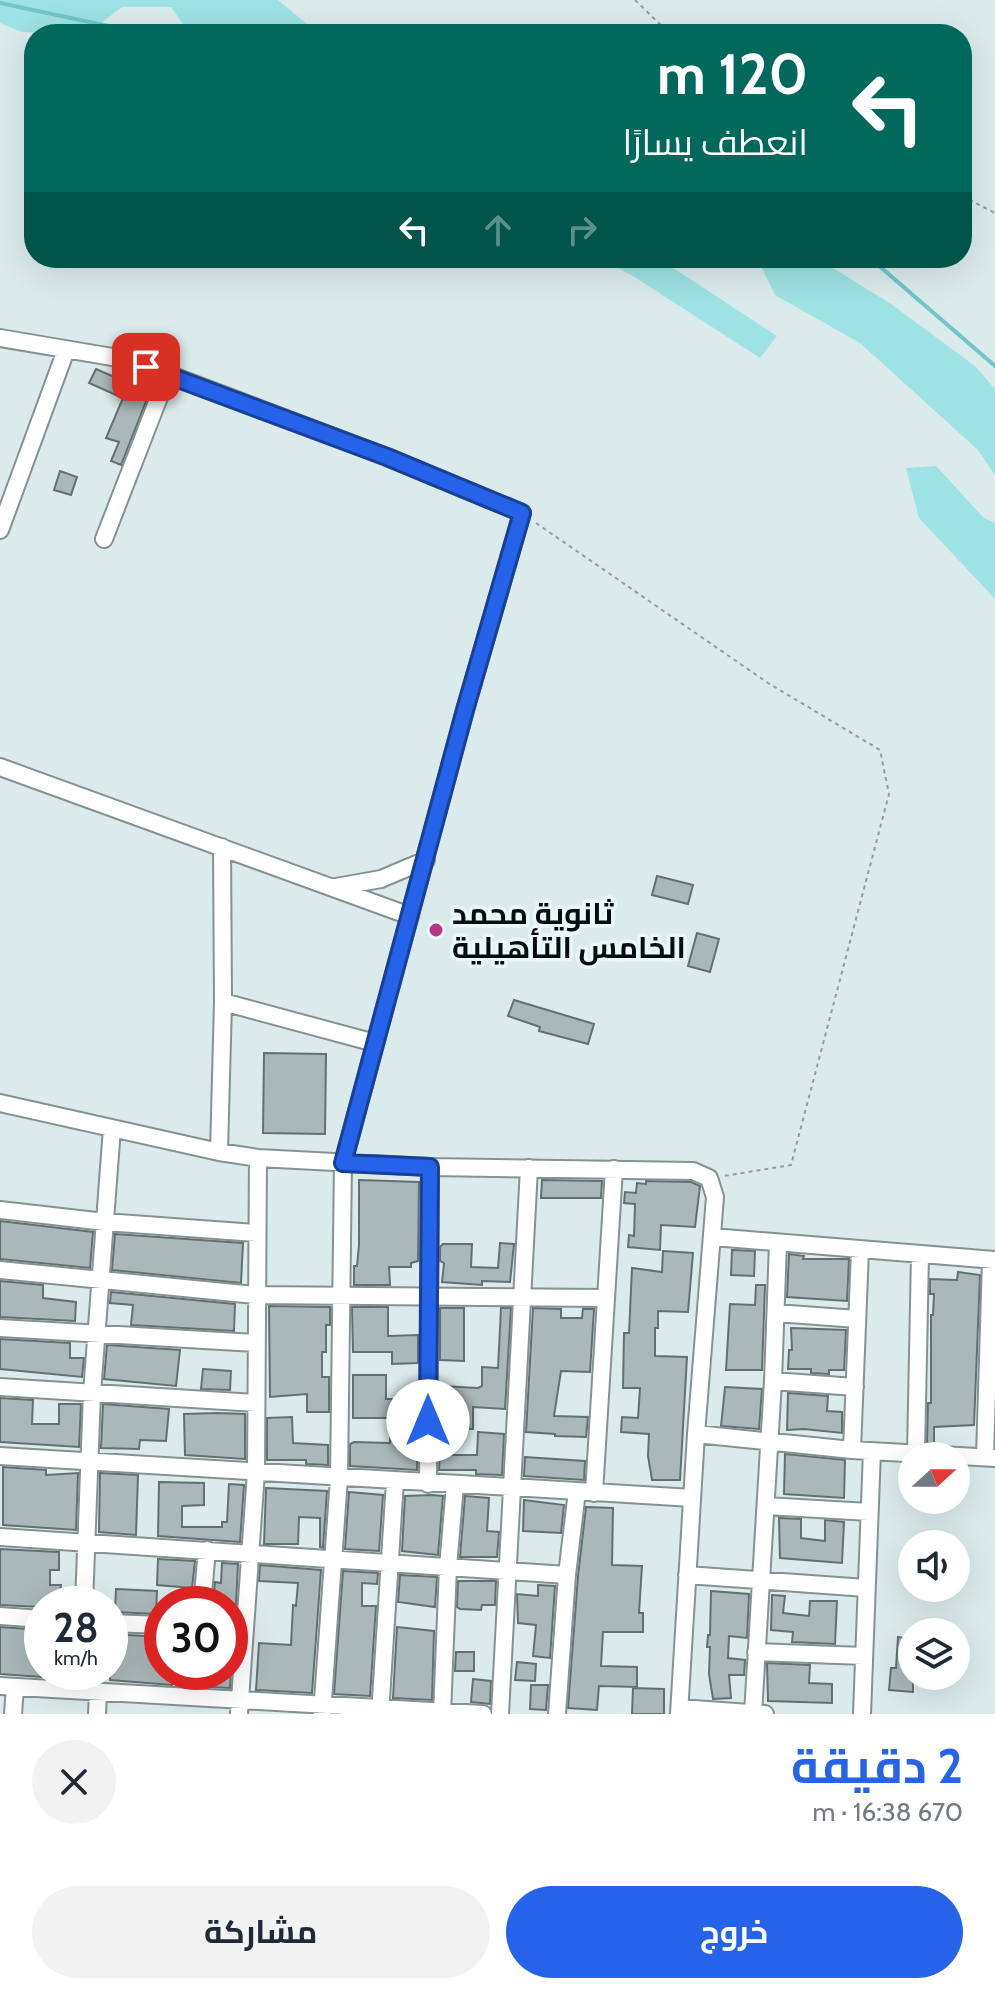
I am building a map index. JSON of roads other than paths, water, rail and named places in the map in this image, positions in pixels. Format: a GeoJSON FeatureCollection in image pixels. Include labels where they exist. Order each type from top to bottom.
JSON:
{"type":"FeatureCollection","features":[{"type":"Feature","properties":{"kind":"street"},"geometry":{"type":"LineString","coordinates":[[0,338],[124,359],[387,457],[522,513],[465,710],[343,1163],[339,1478],[322,1709]]}},
{"type":"Feature","properties":{"kind":"street"},"geometry":{"type":"LineString","coordinates":[[2,521],[66,350]]}},
{"type":"Feature","properties":{"kind":"street"},"geometry":{"type":"LineString","coordinates":[[104,539],[168,374]]}},
{"type":"Feature","properties":{"kind":"street"},"geometry":{"type":"LineString","coordinates":[[0,767],[410,916]]}},
{"type":"Feature","properties":{"kind":"street"},"geometry":{"type":"LineString","coordinates":[[219,1152],[223,1002],[222,847]]}},
{"type":"Feature","properties":{"kind":"street"},"geometry":{"type":"LineString","coordinates":[[334,887],[381,879],[426,860]]}},
{"type":"Feature","properties":{"kind":"street"},"geometry":{"type":"LineString","coordinates":[[223,1002],[375,1043]]}},
{"type":"Feature","properties":{"kind":"street"},"geometry":{"type":"LineString","coordinates":[[0,1103],[258,1158],[430,1167],[693,1171],[709,1178],[715,1190],[713,1237],[696,1434],[679,1711],[765,1714]]}},
{"type":"Feature","properties":{"kind":"street"},"geometry":{"type":"LineString","coordinates":[[85,1586],[92,1393],[112,1128]]}},
{"type":"Feature","properties":{"kind":"street"},"geometry":{"type":"LineString","coordinates":[[239,1707],[256,1472],[258,1158]]}},
{"type":"Feature","properties":{"kind":"street"},"geometry":{"type":"LineString","coordinates":[[428,1484],[430,1167]]}},
{"type":"Feature","properties":{"kind":"street"},"geometry":{"type":"LineString","coordinates":[[500,1714],[529,1168]]}},
{"type":"Feature","properties":{"kind":"street"},"geometry":{"type":"LineString","coordinates":[[594,1493],[614,1169]]}},
{"type":"Feature","properties":{"kind":"street"},"geometry":{"type":"LineString","coordinates":[[0,1210],[105,1222],[256,1233]]}},
{"type":"Feature","properties":{"kind":"street"},"geometry":{"type":"LineString","coordinates":[[713,1237],[993,1260],[990,1457],[970,1456]]}},
{"type":"Feature","properties":{"kind":"street"},"geometry":{"type":"LineString","coordinates":[[753,1714],[778,1243]]}},
{"type":"Feature","properties":{"kind":"street"},"geometry":{"type":"LineString","coordinates":[[852,1450],[860,1250]]}},
{"type":"Feature","properties":{"kind":"street"},"geometry":{"type":"LineString","coordinates":[[916,1442],[920,1254]]}},
{"type":"Feature","properties":{"kind":"street"},"geometry":{"type":"LineString","coordinates":[[0,1270],[255,1295],[606,1298]]}},
{"type":"Feature","properties":{"kind":"street"},"geometry":{"type":"LineString","coordinates":[[776,1313],[857,1319]]}},
{"type":"Feature","properties":{"kind":"street"},"geometry":{"type":"LineString","coordinates":[[0,1328],[255,1343]]}},
{"type":"Feature","properties":{"kind":"street"},"geometry":{"type":"LineString","coordinates":[[773,1381],[855,1387]]}},
{"type":"Feature","properties":{"kind":"street"},"geometry":{"type":"LineString","coordinates":[[0,1387],[256,1403]]}},
{"type":"Feature","properties":{"kind":"street"},"geometry":{"type":"LineString","coordinates":[[696,1434],[898,1453]]}},
{"type":"Feature","properties":{"kind":"street"},"geometry":{"type":"LineString","coordinates":[[862,1714],[872,1451]]}},
{"type":"Feature","properties":{"kind":"street"},"geometry":{"type":"LineString","coordinates":[[0,1456],[692,1498]]}},
{"type":"Feature","properties":{"kind":"street"},"geometry":{"type":"LineString","coordinates":[[380,1710],[395,1481]]}},
{"type":"Feature","properties":{"kind":"street"},"geometry":{"type":"LineString","coordinates":[[442,1713],[455,1485]]}},
{"type":"Feature","properties":{"kind":"street"},"geometry":{"type":"LineString","coordinates":[[557,1714],[567,1575],[577,1491]]}},
{"type":"Feature","properties":{"kind":"street"},"geometry":{"type":"LineString","coordinates":[[766,1506],[869,1512]]}},
{"type":"Feature","properties":{"kind":"street"},"geometry":{"type":"LineString","coordinates":[[0,1537],[567,1575]]}},
{"type":"Feature","properties":{"kind":"street"},"geometry":{"type":"LineString","coordinates":[[204,1586],[207,1550]]}},
{"type":"Feature","properties":{"kind":"street"},"geometry":{"type":"LineString","coordinates":[[687,1575],[866,1588]]}},
{"type":"Feature","properties":{"kind":"street"},"geometry":{"type":"LineString","coordinates":[[0,1616],[24,1618]]}},
{"type":"Feature","properties":{"kind":"street"},"geometry":{"type":"LineString","coordinates":[[756,1652],[864,1656]]}},
{"type":"Feature","properties":{"kind":"street"},"geometry":{"type":"LineString","coordinates":[[7,1686],[13,1714]]}},
{"type":"Feature","properties":{"kind":"street"},"geometry":{"type":"LineString","coordinates":[[80,1690],[239,1707],[483,1714]]}},
{"type":"Feature","properties":{"kind":"street"},"geometry":{"type":"LineString","coordinates":[[97,1714],[98,1692]]}},
{"type":"Feature","properties":{"kind":"waterway"},"geometry":{"type":"LineString","coordinates":[[0,3],[99,24]]}},
{"type":"Feature","properties":{"kind":"waterway"},"geometry":{"type":"LineString","coordinates":[[882,268],[995,366]]}},
{"type":"Feature","properties":{"kind":"place","name":"ثانوية محمد الخامس التأهيلية"},"geometry":{"type":"Point","coordinates":[436,930]}}]}
